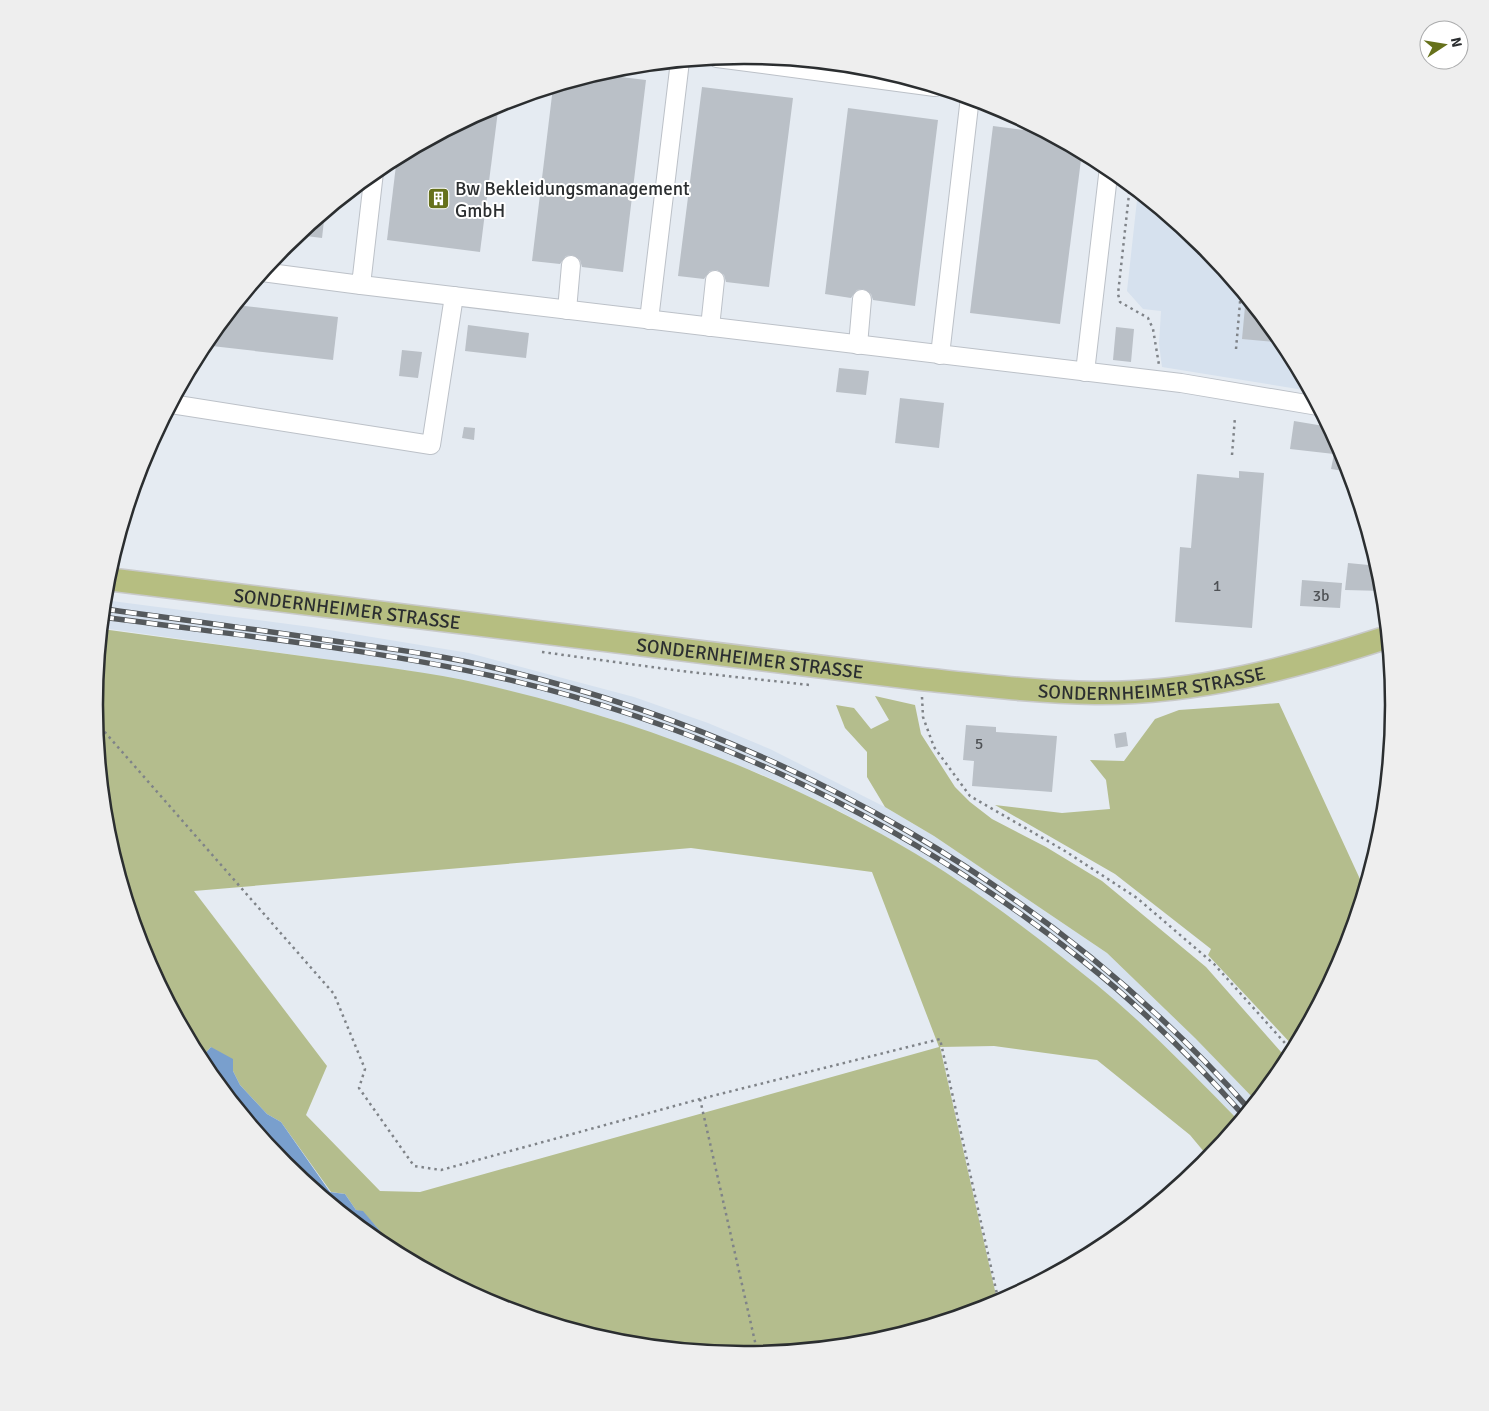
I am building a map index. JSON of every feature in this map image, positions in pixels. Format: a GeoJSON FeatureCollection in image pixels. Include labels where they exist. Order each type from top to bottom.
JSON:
{"type":"FeatureCollection","features":[{"type":"Feature","properties":{"kind":"main road","name":"SONDERNHEIMER STRASSE"},"geometry":{"type":"LineString","coordinates":[[115,580],[872,673],[1043,691],[1097,693],[1150,691],[1220,682],[1332,656],[1383,639]]}},
{"type":"Feature","properties":{"kind":"street"},"geometry":{"type":"LineString","coordinates":[[765,64],[892,81]]}},
{"type":"Feature","properties":{"kind":"street"},"geometry":{"type":"LineString","coordinates":[[648,320],[679,67]]}},
{"type":"Feature","properties":{"kind":"street"},"geometry":{"type":"LineString","coordinates":[[940,355],[969,105]]}},
{"type":"Feature","properties":{"kind":"street"},"geometry":{"type":"LineString","coordinates":[[1085,372],[1108,177]]}},
{"type":"Feature","properties":{"kind":"street"},"geometry":{"type":"LineString","coordinates":[[361,285],[373,183]]}},
{"type":"Feature","properties":{"kind":"street"},"geometry":{"type":"LineString","coordinates":[[568,310],[571,265]]}},
{"type":"Feature","properties":{"kind":"street"},"geometry":{"type":"LineString","coordinates":[[271,273],[1141,378],[1311,405]]}},
{"type":"Feature","properties":{"kind":"street"},"geometry":{"type":"LineString","coordinates":[[710,327],[715,280]]}},
{"type":"Feature","properties":{"kind":"street"},"geometry":{"type":"LineString","coordinates":[[178,405],[430,445],[454,296]]}},
{"type":"Feature","properties":{"kind":"street"},"geometry":{"type":"LineString","coordinates":[[858,345],[862,299]]}},
{"type":"Feature","properties":{"kind":"path"},"geometry":{"type":"LineString","coordinates":[[1129,192],[1118,294],[1120,302],[1148,318],[1153,329],[1161,381]]}},
{"type":"Feature","properties":{"kind":"path"},"geometry":{"type":"LineString","coordinates":[[1236,349],[1240,298]]}},
{"type":"Feature","properties":{"kind":"path"},"geometry":{"type":"LineString","coordinates":[[1232,456],[1235,417]]}},
{"type":"Feature","properties":{"kind":"path"},"geometry":{"type":"LineString","coordinates":[[922,691],[923,717],[934,747],[970,796],[1065,851],[1137,898],[1214,964],[1288,1046]]}},
{"type":"Feature","properties":{"kind":"path"},"geometry":{"type":"LineString","coordinates":[[104,731],[334,994],[365,1069],[359,1088],[414,1166],[441,1170],[700,1099],[940,1039],[997,1295]]}},
{"type":"Feature","properties":{"kind":"path"},"geometry":{"type":"LineString","coordinates":[[700,1099],[756,1347]]}},
{"type":"Feature","properties":{"kind":"shaded area"},"geometry":{"type":"Polygon","coordinates":[[[1137,198],[1168,223],[1227,282],[1278,349],[1303,390],[1162,367],[1159,344],[1161,311],[1143,309],[1127,291],[1137,198]]]}},
{"type":"Feature","properties":{"kind":"shaded area"},"geometry":{"type":"Polygon","coordinates":[[[112,601],[311,627],[469,653],[634,697],[708,723],[770,749],[885,807],[934,836],[1107,953],[1195,1038],[1253,1098],[1236,1118],[1171,1052],[1099,987],[1016,922],[901,845],[841,812],[763,775],[615,720],[539,699],[410,671],[107,629],[112,601]]]}},
{"type":"Feature","properties":{"kind":"green space"},"geometry":{"type":"Polygon","coordinates":[[[107,630],[383,667],[482,684],[536,697],[644,730],[749,770],[800,792],[850,817],[925,859],[1001,910],[1116,1001],[1236,1118],[1204,1152],[1190,1135],[1097,1060],[994,1046],[940,1047],[996,1295],[951,1313],[870,1335],[786,1346],[703,1346],[619,1335],[538,1313],[461,1281],[424,1261],[381,1234],[363,1212],[356,1210],[345,1194],[331,1192],[281,1122],[267,1114],[240,1085],[233,1071],[211,1047],[206,1053],[169,989],[137,912],[125,872],[115,831],[104,747],[104,664],[107,630]],[[691,848],[194,891],[327,1066],[306,1115],[380,1191],[420,1192],[939,1047],[872,872],[691,848]]]}},
{"type":"Feature","properties":{"kind":"green space"},"geometry":{"type":"Polygon","coordinates":[[[875,696],[915,705],[921,734],[955,787],[970,802],[992,819],[1046,847],[1102,881],[1206,967],[1283,1054],[1253,1098],[1195,1038],[1107,953],[934,836],[885,807],[867,777],[867,752],[845,728],[836,705],[854,708],[871,729],[889,720],[875,696]]]}},
{"type":"Feature","properties":{"kind":"green space"},"geometry":{"type":"Polygon","coordinates":[[[1279,703],[1361,882],[1337,951],[1320,989],[1290,1043],[1208,955],[1211,949],[1115,874],[995,805],[1062,813],[1110,809],[1106,780],[1090,760],[1124,761],[1155,719],[1179,710],[1279,703]]]}},
{"type":"Feature","properties":{"kind":"water"},"geometry":{"type":"Polygon","coordinates":[[[211,1047],[233,1059],[233,1071],[240,1085],[267,1114],[281,1122],[330,1192],[345,1194],[356,1210],[363,1211],[381,1234],[321,1188],[291,1159],[262,1129],[235,1096],[206,1053],[211,1047]]]}},
{"type":"Feature","properties":{"kind":"building"},"geometry":{"type":"Polygon","coordinates":[[[617,77],[646,80],[623,272],[582,267],[580,260],[572,255],[566,256],[560,264],[532,261],[552,94],[617,77]]]}},
{"type":"Feature","properties":{"kind":"building"},"geometry":{"type":"Polygon","coordinates":[[[702,87],[793,98],[769,287],[726,282],[724,275],[717,270],[710,271],[704,279],[678,276],[702,87]]]}},
{"type":"Feature","properties":{"kind":"building"},"geometry":{"type":"Polygon","coordinates":[[[848,108],[938,120],[915,306],[873,300],[871,294],[863,289],[857,290],[851,298],[825,294],[848,108]]]}},
{"type":"Feature","properties":{"kind":"building","name":"Bw Bekleidungsmanagement GmbH"},"geometry":{"type":"Polygon","coordinates":[[[498,114],[480,252],[387,240],[396,167],[461,130],[498,114]]]}},
{"type":"Feature","properties":{"kind":"building"},"geometry":{"type":"Polygon","coordinates":[[[993,126],[1029,131],[1081,160],[1060,324],[970,313],[993,126]]]}},
{"type":"Feature","properties":{"kind":"building"},"geometry":{"type":"Polygon","coordinates":[[[324,221],[322,238],[307,236],[324,221]]]}},
{"type":"Feature","properties":{"kind":"building"},"geometry":{"type":"Polygon","coordinates":[[[1245,304],[1273,342],[1242,339],[1245,304]]]}},
{"type":"Feature","properties":{"kind":"building"},"geometry":{"type":"Polygon","coordinates":[[[243,306],[338,317],[333,360],[213,346],[243,306]]]}},
{"type":"Feature","properties":{"kind":"building"},"geometry":{"type":"Polygon","coordinates":[[[468,325],[529,333],[526,358],[465,351],[468,325]]]}},
{"type":"Feature","properties":{"kind":"building"},"geometry":{"type":"Polygon","coordinates":[[[1116,327],[1134,329],[1131,362],[1113,360],[1116,327]]]}},
{"type":"Feature","properties":{"kind":"building"},"geometry":{"type":"Polygon","coordinates":[[[402,350],[422,352],[418,378],[399,376],[402,350]]]}},
{"type":"Feature","properties":{"kind":"building"},"geometry":{"type":"Polygon","coordinates":[[[839,368],[869,371],[866,395],[836,392],[839,368]]]}},
{"type":"Feature","properties":{"kind":"building"},"geometry":{"type":"Polygon","coordinates":[[[900,398],[944,403],[939,448],[895,443],[900,398]]]}},
{"type":"Feature","properties":{"kind":"building"},"geometry":{"type":"Polygon","coordinates":[[[1294,421],[1322,426],[1337,460],[1341,471],[1331,469],[1334,454],[1290,449],[1294,421]]]}},
{"type":"Feature","properties":{"kind":"building"},"geometry":{"type":"Polygon","coordinates":[[[464,427],[475,428],[474,440],[462,438],[464,427]]]}},
{"type":"Feature","properties":{"kind":"building"},"geometry":{"type":"Polygon","coordinates":[[[1239,471],[1264,473],[1252,628],[1175,622],[1180,547],[1191,548],[1197,474],[1239,478],[1239,471]]]}},
{"type":"Feature","properties":{"kind":"building"},"geometry":{"type":"Polygon","coordinates":[[[1348,563],[1370,565],[1376,591],[1345,590],[1348,563]]]}},
{"type":"Feature","properties":{"kind":"building"},"geometry":{"type":"Polygon","coordinates":[[[1302,580],[1342,583],[1340,608],[1300,606],[1302,580]]]}},
{"type":"Feature","properties":{"kind":"building"},"geometry":{"type":"Polygon","coordinates":[[[966,725],[996,727],[996,732],[1057,736],[1052,792],[972,786],[974,761],[963,760],[966,725]]]}},
{"type":"Feature","properties":{"kind":"building"},"geometry":{"type":"Polygon","coordinates":[[[1126,732],[1128,746],[1116,748],[1114,734],[1126,732]]]}},
{"type":"Feature","properties":{"kind":"railway"},"geometry":{"type":"LineString","coordinates":[[110,610],[392,649],[478,664],[605,698],[710,735],[811,780],[909,832],[1002,891],[1091,957],[1173,1030],[1246,1106]]}},
{"type":"Feature","properties":{"kind":"railway"},"geometry":{"type":"LineString","coordinates":[[109,618],[350,650],[497,677],[576,697],[654,722],[731,752],[806,786],[879,824],[950,866],[1018,912],[1083,961],[1126,997],[1207,1075],[1241,1112]]}},
{"type":"Feature","properties":{"kind":"place","name":"Bw Bekleidungsmanagement GmbH"},"geometry":{"type":"Point","coordinates":[439,199]}}]}
